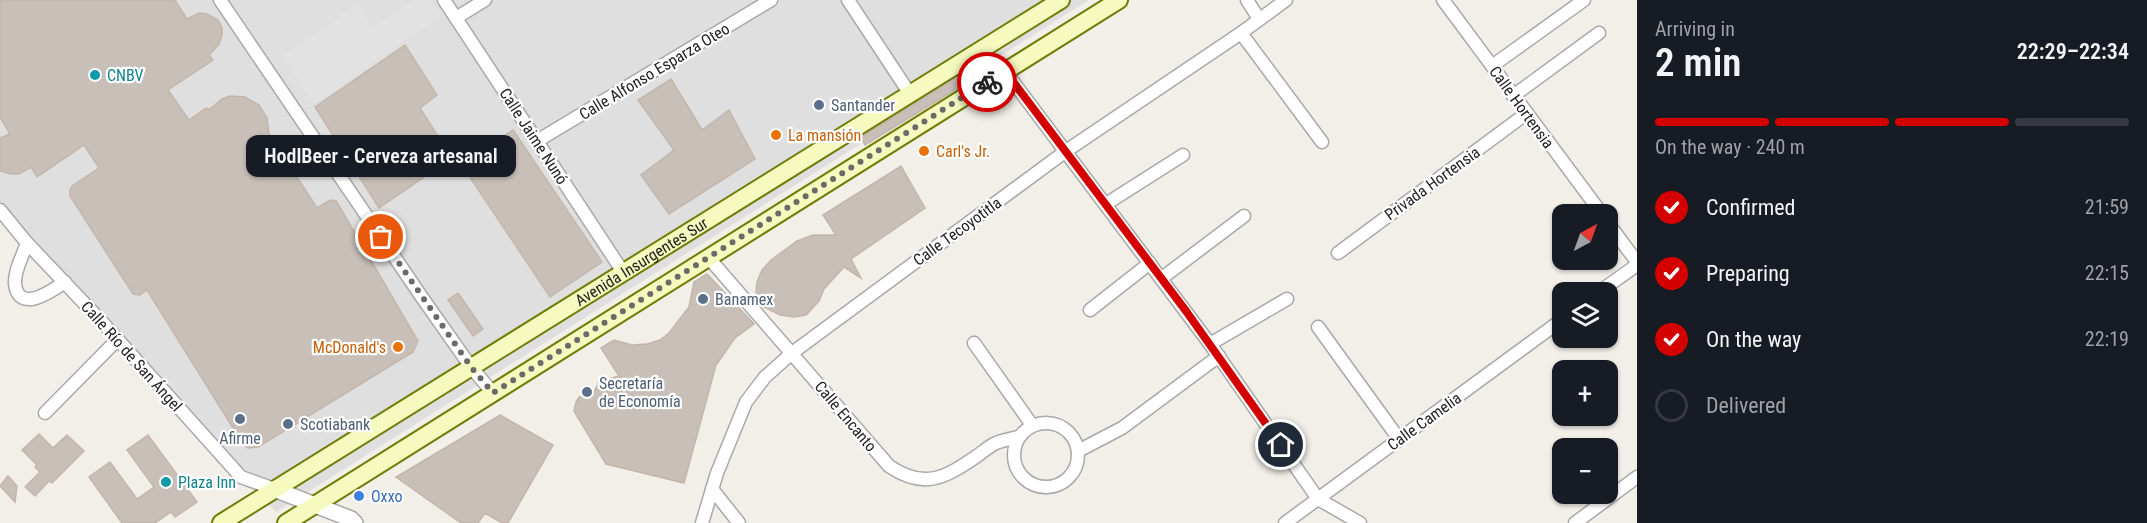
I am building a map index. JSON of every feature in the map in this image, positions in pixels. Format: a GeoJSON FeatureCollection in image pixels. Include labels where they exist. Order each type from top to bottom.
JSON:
{"type":"FeatureCollection","features":[{"type":"Feature","properties":{"kind":"main road","name":"Avenida Insurgentes Sur"},"geometry":{"type":"LineString","coordinates":[[220,523],[1061,0]]}},
{"type":"Feature","properties":{"kind":"main road","name":"Avenida Insurgentes Sur"},"geometry":{"type":"LineString","coordinates":[[286,523],[1119,0]]}},
{"type":"Feature","properties":{"kind":"street"},"geometry":{"type":"LineString","coordinates":[[220,0],[471,367],[493,393]]}},
{"type":"Feature","properties":{"kind":"street","name":"Calle Jaime Nunó"},"geometry":{"type":"LineString","coordinates":[[444,0],[623,272]]}},
{"type":"Feature","properties":{"kind":"street"},"geometry":{"type":"LineString","coordinates":[[456,18],[485,0]]}},
{"type":"Feature","properties":{"kind":"street","name":"Calle Alfonso Esparza Oteo"},"geometry":{"type":"LineString","coordinates":[[537,141],[771,0]]}},
{"type":"Feature","properties":{"kind":"street"},"geometry":{"type":"LineString","coordinates":[[848,0],[910,94]]}},
{"type":"Feature","properties":{"kind":"street"},"geometry":{"type":"LineString","coordinates":[[1246,0],[1260,19]]}},
{"type":"Feature","properties":{"kind":"street","name":"Calle Tecoyotitla"},"geometry":{"type":"LineString","coordinates":[[702,523],[712,489],[746,402],[765,377],[792,353],[1066,151],[1286,0]]}},
{"type":"Feature","properties":{"kind":"street","name":"Calle Hortensia"},"geometry":{"type":"LineString","coordinates":[[1443,0],[1595,204]]}},
{"type":"Feature","properties":{"kind":"street"},"geometry":{"type":"LineString","coordinates":[[1492,66],[1584,0]]}},
{"type":"Feature","properties":{"kind":"street"},"geometry":{"type":"LineString","coordinates":[[1241,33],[1322,142]]}},
{"type":"Feature","properties":{"kind":"street"},"geometry":{"type":"LineString","coordinates":[[1513,96],[1599,33]]}},
{"type":"Feature","properties":{"kind":"street"},"geometry":{"type":"LineString","coordinates":[[1005,71],[1162,278],[1318,499],[1360,523]]}},
{"type":"Feature","properties":{"kind":"street","name":"Privada Hortensia"},"geometry":{"type":"LineString","coordinates":[[1338,253],[1527,113]]}},
{"type":"Feature","properties":{"kind":"street"},"geometry":{"type":"LineString","coordinates":[[1106,204],[1183,155]]}},
{"type":"Feature","properties":{"kind":"street","name":"Calle Río de San Ángel"},"geometry":{"type":"LineString","coordinates":[[0,210],[27,243],[241,477],[274,489]]}},
{"type":"Feature","properties":{"kind":"street"},"geometry":{"type":"LineString","coordinates":[[1162,278],[1244,216]]}},
{"type":"Feature","properties":{"kind":"street"},"geometry":{"type":"LineString","coordinates":[[1612,282],[1637,263],[1618,237]]}},
{"type":"Feature","properties":{"kind":"street"},"geometry":{"type":"LineString","coordinates":[[27,243],[16,273],[15,285],[21,295],[31,300],[42,297],[65,282]]}},
{"type":"Feature","properties":{"kind":"street","name":"Calle Encanto"},"geometry":{"type":"LineString","coordinates":[[708,257],[889,466],[903,476],[922,480],[941,477],[956,471],[996,443],[1018,437]]}},
{"type":"Feature","properties":{"kind":"street"},"geometry":{"type":"LineString","coordinates":[[1090,310],[1150,263]]}},
{"type":"Feature","properties":{"kind":"street"},"geometry":{"type":"LineString","coordinates":[[1210,344],[1287,299]]}},
{"type":"Feature","properties":{"kind":"street"},"geometry":{"type":"LineString","coordinates":[[1318,327],[1399,439]]}},
{"type":"Feature","properties":{"kind":"street","name":"Calle Camelia"},"geometry":{"type":"LineString","coordinates":[[1285,523],[1552,327]]}},
{"type":"Feature","properties":{"kind":"street"},"geometry":{"type":"LineString","coordinates":[[45,413],[117,340]]}},
{"type":"Feature","properties":{"kind":"street"},"geometry":{"type":"LineString","coordinates":[[974,343],[1032,425]]}},
{"type":"Feature","properties":{"kind":"street"},"geometry":{"type":"LineString","coordinates":[[1078,451],[1122,428],[1219,356]]}},
{"type":"Feature","properties":{"kind":"street"},"geometry":{"type":"LineString","coordinates":[[1049,423],[1057,425],[1071,435],[1078,451],[1073,471],[1067,480],[1058,485],[1037,486],[1028,482],[1015,465],[1013,455],[1018,437],[1032,425],[1049,423]]}},
{"type":"Feature","properties":{"kind":"street"},"geometry":{"type":"LineString","coordinates":[[1575,523],[1637,477]]}},
{"type":"Feature","properties":{"kind":"street"},"geometry":{"type":"LineString","coordinates":[[274,489],[351,519],[355,523]]}},
{"type":"Feature","properties":{"kind":"street"},"geometry":{"type":"LineString","coordinates":[[712,489],[739,523]]}},
{"type":"Feature","properties":{"kind":"shaded area"},"geometry":{"type":"Polygon","coordinates":[[[0,0],[1089,0],[276,512],[0,222],[0,0]]]}},
{"type":"Feature","properties":{"kind":"shaded area"},"geometry":{"type":"Polygon","coordinates":[[[415,0],[431,0],[441,16],[314,104],[283,56],[357,4],[373,28],[415,0]]]}},
{"type":"Feature","properties":{"kind":"building","name":"Plaza Inn"},"geometry":{"type":"Polygon","coordinates":[[[0,0],[175,0],[187,19],[199,13],[207,14],[218,20],[222,28],[222,35],[219,44],[209,55],[213,60],[168,90],[189,120],[230,96],[245,97],[259,105],[267,118],[269,134],[317,208],[330,200],[338,204],[418,341],[413,352],[258,447],[248,448],[243,444],[147,290],[140,295],[133,294],[70,196],[72,186],[99,168],[84,145],[37,177],[31,167],[19,174],[0,171],[0,138],[10,134],[0,117],[0,0]]]}},
{"type":"Feature","properties":{"kind":"building"},"geometry":{"type":"Polygon","coordinates":[[[405,45],[437,95],[420,108],[452,158],[379,208],[315,107],[405,45]]]}},
{"type":"Feature","properties":{"kind":"building"},"geometry":{"type":"Polygon","coordinates":[[[979,63],[984,72],[865,145],[861,137],[979,63]]]}},
{"type":"Feature","properties":{"kind":"building"},"geometry":{"type":"Polygon","coordinates":[[[671,79],[702,130],[729,110],[755,159],[669,214],[641,175],[674,150],[638,100],[671,79]]]}},
{"type":"Feature","properties":{"kind":"building"},"geometry":{"type":"Polygon","coordinates":[[[513,130],[602,262],[550,297],[461,164],[513,130]]]}},
{"type":"Feature","properties":{"kind":"building"},"geometry":{"type":"Polygon","coordinates":[[[901,166],[925,208],[851,259],[861,278],[844,267],[824,289],[819,301],[806,315],[794,317],[780,315],[760,305],[756,292],[757,282],[762,270],[771,260],[797,241],[813,235],[836,235],[823,215],[901,166]]]}},
{"type":"Feature","properties":{"kind":"building"},"geometry":{"type":"Polygon","coordinates":[[[707,274],[754,324],[735,338],[716,365],[684,483],[606,464],[574,411],[579,397],[594,392],[599,382],[619,376],[601,348],[614,340],[632,345],[660,340],[669,333],[689,307],[694,282],[707,274]]]}},
{"type":"Feature","properties":{"kind":"building"},"geometry":{"type":"Polygon","coordinates":[[[458,293],[483,329],[473,336],[448,300],[458,293]]]}},
{"type":"Feature","properties":{"kind":"building"},"geometry":{"type":"Polygon","coordinates":[[[500,415],[553,445],[508,523],[502,523],[485,513],[478,523],[461,523],[396,477],[500,415]]]}},
{"type":"Feature","properties":{"kind":"building"},"geometry":{"type":"Polygon","coordinates":[[[39,434],[53,448],[67,435],[84,451],[52,483],[49,481],[35,496],[25,487],[40,472],[35,467],[37,465],[22,450],[39,434]]]}},
{"type":"Feature","properties":{"kind":"building","name":"Plaza Inn"},"geometry":{"type":"Polygon","coordinates":[[[148,435],[197,502],[175,517],[171,512],[155,523],[122,523],[89,477],[110,462],[137,499],[154,487],[127,450],[148,435]]]}},
{"type":"Feature","properties":{"kind":"building"},"geometry":{"type":"Polygon","coordinates":[[[8,476],[17,486],[15,502],[0,486],[8,476]]]}},
{"type":"Feature","properties":{"kind":"way so far"},"geometry":{"type":"LineString","coordinates":[[381,237],[471,367],[493,393],[987,82]]}},
{"type":"Feature","properties":{"kind":"place","name":"CNBV"},"geometry":{"type":"Point","coordinates":[95,75]}},
{"type":"Feature","properties":{"kind":"place","name":"Santander"},"geometry":{"type":"Point","coordinates":[819,105]}},
{"type":"Feature","properties":{"kind":"place","name":"La mansión"},"geometry":{"type":"Point","coordinates":[776,135]}},
{"type":"Feature","properties":{"kind":"place","name":"Carl's Jr."},"geometry":{"type":"Point","coordinates":[924,151]}},
{"type":"Feature","properties":{"kind":"place","name":"HodlBeer - Cerveza artesanal"},"geometry":{"type":"Point","coordinates":[381,237]}},
{"type":"Feature","properties":{"kind":"place","name":"Banamex"},"geometry":{"type":"Point","coordinates":[703,299]}},
{"type":"Feature","properties":{"kind":"place","name":"McDonald's"},"geometry":{"type":"Point","coordinates":[398,347]}},
{"type":"Feature","properties":{"kind":"place","name":"Secretaría de Economía"},"geometry":{"type":"Point","coordinates":[587,392]}},
{"type":"Feature","properties":{"kind":"place","name":"Afirme"},"geometry":{"type":"Point","coordinates":[240,419]}},
{"type":"Feature","properties":{"kind":"place","name":"Scotiabank"},"geometry":{"type":"Point","coordinates":[288,424]}},
{"type":"Feature","properties":{"kind":"place","name":"Plaza Inn"},"geometry":{"type":"Point","coordinates":[166,482]}},
{"type":"Feature","properties":{"kind":"place","name":"Oxxo"},"geometry":{"type":"Point","coordinates":[359,496]}},
{"type":"Feature","properties":{"kind":"route"},"geometry":{"type":"LineString","coordinates":[[987,82],[1005,71],[1186,311],[1281,445]]}}]}
